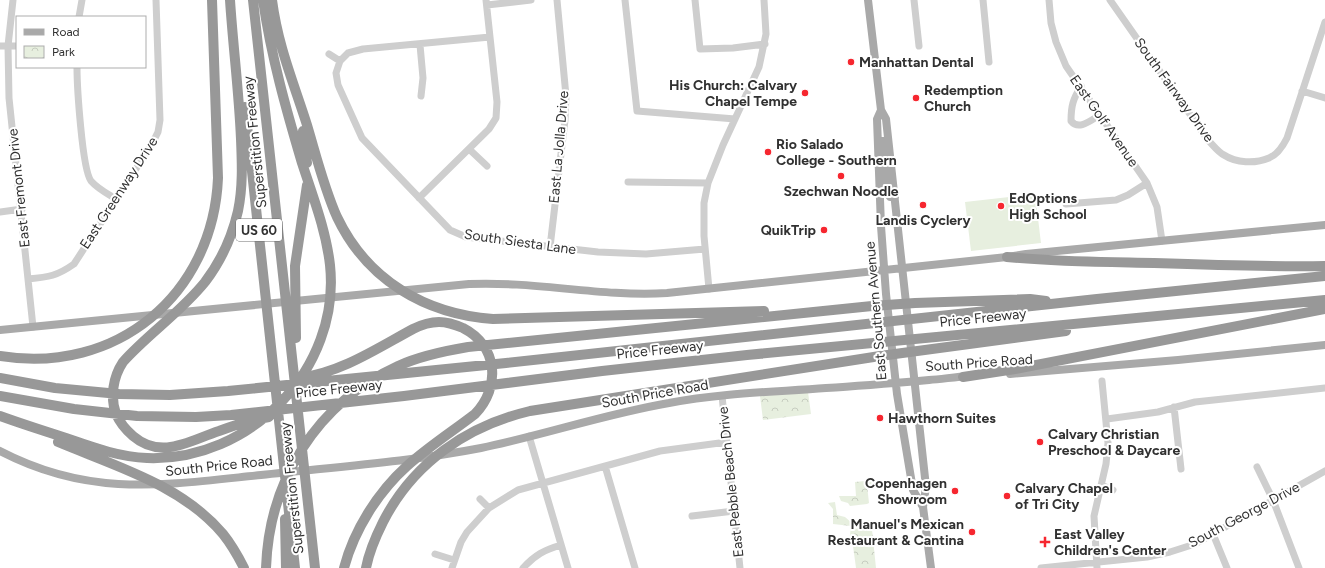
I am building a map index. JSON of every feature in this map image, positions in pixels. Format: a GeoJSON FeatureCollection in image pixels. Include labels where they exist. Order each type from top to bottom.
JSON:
{"type":"FeatureCollection","features":[{"type":"Feature","properties":{"kind":"highway"},"geometry":{"type":"LineString","coordinates":[[0,356],[32,359],[56,358],[92,350],[110,343],[135,330],[158,313],[181,287],[192,271],[209,234],[216,208],[218,192],[212,0]]}},
{"type":"Feature","properties":{"kind":"highway"},"geometry":{"type":"LineString","coordinates":[[230,0],[240,113],[242,168],[241,192],[235,222],[223,254],[200,287],[122,362],[115,377],[113,386],[113,403],[118,420],[131,435],[145,444],[162,448],[176,447],[268,414]]}},
{"type":"Feature","properties":{"kind":"highway","name":"Superstition Freeway"},"geometry":{"type":"LineString","coordinates":[[234,0],[295,568]]}},
{"type":"Feature","properties":{"kind":"highway","name":"Superstition Freeway"},"geometry":{"type":"LineString","coordinates":[[253,0],[315,568]]}},
{"type":"Feature","properties":{"kind":"highway"},"geometry":{"type":"LineString","coordinates":[[0,416],[96,448],[126,456],[159,458],[180,456],[216,447],[237,437],[259,422],[282,400],[299,380],[314,354],[326,319],[330,293],[330,268],[323,230],[287,108],[270,42],[263,0]]}},
{"type":"Feature","properties":{"kind":"highway"},"geometry":{"type":"LineString","coordinates":[[272,0],[278,35],[293,87],[304,134],[307,172],[307,189],[297,251],[295,281],[299,428]]}},
{"type":"Feature","properties":{"kind":"highway"},"geometry":{"type":"LineString","coordinates":[[293,87],[301,106],[333,206],[349,238],[366,260],[387,280],[409,295],[428,304],[461,315],[493,320],[791,310],[804,312]]}},
{"type":"Feature","properties":{"kind":"highway"},"geometry":{"type":"LineString","coordinates":[[1007,257],[1042,261],[1073,262],[1325,266]]}},
{"type":"Feature","properties":{"kind":"highway","name":"Price Freeway"},"geometry":{"type":"LineString","coordinates":[[311,379],[471,367],[1060,303],[1325,276]]}},
{"type":"Feature","properties":{"kind":"highway"},"geometry":{"type":"LineString","coordinates":[[266,568],[270,530],[275,508],[291,467],[308,440],[324,419],[353,393],[381,374],[412,360],[433,354],[508,343],[804,312],[915,303],[1030,299],[1060,303]]}},
{"type":"Feature","properties":{"kind":"highway","name":"Price Freeway"},"geometry":{"type":"LineString","coordinates":[[0,396],[98,412],[137,416],[196,417],[268,414],[602,371],[747,355],[1325,300]]}},
{"type":"Feature","properties":{"kind":"highway"},"geometry":{"type":"LineString","coordinates":[[963,376],[1015,368],[1325,309]]}},
{"type":"Feature","properties":{"kind":"highway"},"geometry":{"type":"LineString","coordinates":[[366,568],[372,547],[380,528],[408,482],[431,459],[449,445],[474,431],[501,419],[544,408],[929,348],[1099,326],[1135,318]]}},
{"type":"Feature","properties":{"kind":"highway"},"geometry":{"type":"LineString","coordinates":[[0,378],[55,388],[137,395],[189,394],[265,386],[311,379],[353,362],[422,325],[440,322],[450,323],[460,327],[475,336],[486,350],[493,375],[490,391],[475,414],[412,461],[387,487],[363,523],[350,549],[344,568]]}},
{"type":"Feature","properties":{"kind":"highway"},"geometry":{"type":"LineString","coordinates":[[15,422],[39,434],[156,483],[179,496],[197,509],[223,534],[244,568]]}},
{"type":"Feature","properties":{"kind":"highway"},"geometry":{"type":"LineString","coordinates":[[284,461],[286,568]]}},
{"type":"Feature","properties":{"kind":"main road","name":"East Southern Avenue"},"geometry":{"type":"LineString","coordinates":[[868,0],[880,110],[877,119],[884,270],[894,371],[914,490],[923,507]]}},
{"type":"Feature","properties":{"kind":"main road","name":"East Southern Avenue"},"geometry":{"type":"LineString","coordinates":[[880,110],[886,119],[895,197],[926,487],[923,507],[930,568]]}},
{"type":"Feature","properties":{"kind":"main road"},"geometry":{"type":"LineString","coordinates":[[877,119],[883,136],[888,195],[890,197],[895,197]]}},
{"type":"Feature","properties":{"kind":"main road"},"geometry":{"type":"LineString","coordinates":[[0,330],[373,292],[481,283],[518,284],[601,293],[642,294],[709,289],[1026,254],[1325,225]]}},
{"type":"Feature","properties":{"kind":"main road","name":"South Price Road"},"geometry":{"type":"LineString","coordinates":[[0,451],[31,466],[80,480],[114,484],[166,485],[452,453],[480,448],[640,408],[678,401],[963,376],[1067,370],[1325,345]]}},
{"type":"Feature","properties":{"kind":"street","name":"East Fremont Drive"},"geometry":{"type":"LineString","coordinates":[[13,0],[8,46],[9,98],[22,209],[33,327]]}},
{"type":"Feature","properties":{"kind":"street"},"geometry":{"type":"LineString","coordinates":[[79,16],[82,0]]}},
{"type":"Feature","properties":{"kind":"street","name":"East Greenway Drive"},"geometry":{"type":"LineString","coordinates":[[28,279],[50,277],[62,272],[74,264],[152,144],[158,132],[160,120],[156,0]]}},
{"type":"Feature","properties":{"kind":"street"},"geometry":{"type":"LineString","coordinates":[[419,198],[489,129],[496,118],[497,102],[486,2],[531,0]]}},
{"type":"Feature","properties":{"kind":"street","name":"East La Jolla Drive"},"geometry":{"type":"LineString","coordinates":[[550,246],[565,120],[566,96],[557,0]]}},
{"type":"Feature","properties":{"kind":"street"},"geometry":{"type":"LineString","coordinates":[[625,0],[637,111],[735,119]]}},
{"type":"Feature","properties":{"kind":"street"},"geometry":{"type":"LineString","coordinates":[[695,0],[700,49],[733,48],[765,44]]}},
{"type":"Feature","properties":{"kind":"street"},"geometry":{"type":"LineString","coordinates":[[709,289],[703,226],[704,203],[708,183],[759,67],[765,44],[766,27],[764,0]]}},
{"type":"Feature","properties":{"kind":"street"},"geometry":{"type":"LineString","coordinates":[[914,0],[919,46]]}},
{"type":"Feature","properties":{"kind":"street"},"geometry":{"type":"LineString","coordinates":[[983,0],[989,62]]}},
{"type":"Feature","properties":{"kind":"street","name":"East Golf Avenue"},"geometry":{"type":"LineString","coordinates":[[1049,0],[1051,23],[1056,42],[1066,66],[1147,183],[1158,212],[1162,241]]}},
{"type":"Feature","properties":{"kind":"street","name":"South Fairway Drive"},"geometry":{"type":"LineString","coordinates":[[1110,0],[1208,140],[1224,156],[1241,162],[1254,162],[1269,158],[1280,149],[1287,138],[1325,22]]}},
{"type":"Feature","properties":{"kind":"street"},"geometry":{"type":"LineString","coordinates":[[329,54],[340,61],[348,54],[363,49],[420,45],[490,37]]}},
{"type":"Feature","properties":{"kind":"street"},"geometry":{"type":"LineString","coordinates":[[420,45],[423,78],[421,96]]}},
{"type":"Feature","properties":{"kind":"street"},"geometry":{"type":"LineString","coordinates":[[0,46],[16,46]]}},
{"type":"Feature","properties":{"kind":"street","name":"South Siesta Lane"},"geometry":{"type":"LineString","coordinates":[[340,61],[336,73],[338,85],[362,138],[450,230],[466,237],[598,252],[646,254],[705,249]]}},
{"type":"Feature","properties":{"kind":"street"},"geometry":{"type":"LineString","coordinates":[[77,68],[77,84],[85,160],[90,179],[97,187],[116,199]]}},
{"type":"Feature","properties":{"kind":"street"},"geometry":{"type":"LineString","coordinates":[[1081,86],[1074,98],[1071,110],[1071,121],[1074,125],[1083,125],[1100,114]]}},
{"type":"Feature","properties":{"kind":"street"},"geometry":{"type":"LineString","coordinates":[[1302,91],[1325,98]]}},
{"type":"Feature","properties":{"kind":"street"},"geometry":{"type":"LineString","coordinates":[[469,149],[487,166]]}},
{"type":"Feature","properties":{"kind":"street"},"geometry":{"type":"LineString","coordinates":[[628,182],[708,183]]}},
{"type":"Feature","properties":{"kind":"street"},"geometry":{"type":"LineString","coordinates":[[1066,204],[1116,200],[1128,195],[1147,183]]}},
{"type":"Feature","properties":{"kind":"street"},"geometry":{"type":"LineString","coordinates":[[0,212],[22,209]]}},
{"type":"Feature","properties":{"kind":"street"},"geometry":{"type":"LineString","coordinates":[[1097,565],[1094,516],[1106,464],[1108,443],[1107,419],[1102,381]]}},
{"type":"Feature","properties":{"kind":"street"},"geometry":{"type":"LineString","coordinates":[[1107,419],[1146,414],[1195,402],[1325,388]]}},
{"type":"Feature","properties":{"kind":"street","name":"East Pebble Beach Drive"},"geometry":{"type":"LineString","coordinates":[[722,396],[740,568]]}},
{"type":"Feature","properties":{"kind":"street"},"geometry":{"type":"LineString","coordinates":[[1174,407],[1181,469]]}},
{"type":"Feature","properties":{"kind":"street"},"geometry":{"type":"LineString","coordinates":[[529,436],[568,568]]}},
{"type":"Feature","properties":{"kind":"street"},"geometry":{"type":"LineString","coordinates":[[452,568],[461,542],[467,532],[489,508],[518,490],[660,451],[727,442]]}},
{"type":"Feature","properties":{"kind":"street"},"geometry":{"type":"LineString","coordinates":[[605,466],[635,568]]}},
{"type":"Feature","properties":{"kind":"street"},"geometry":{"type":"LineString","coordinates":[[1257,467],[1273,500],[1299,568]]}},
{"type":"Feature","properties":{"kind":"street","name":"South George Drive"},"geometry":{"type":"LineString","coordinates":[[1041,568],[1097,565],[1147,557],[1195,544],[1325,471]]}},
{"type":"Feature","properties":{"kind":"street"},"geometry":{"type":"LineString","coordinates":[[1101,485],[1113,490]]}},
{"type":"Feature","properties":{"kind":"street"},"geometry":{"type":"LineString","coordinates":[[480,499],[489,508]]}},
{"type":"Feature","properties":{"kind":"street"},"geometry":{"type":"LineString","coordinates":[[692,516],[734,511]]}},
{"type":"Feature","properties":{"kind":"street"},"geometry":{"type":"LineString","coordinates":[[1214,534],[1226,568]]}},
{"type":"Feature","properties":{"kind":"street"},"geometry":{"type":"LineString","coordinates":[[523,568],[533,557],[546,550],[561,545]]}},
{"type":"Feature","properties":{"kind":"street"},"geometry":{"type":"LineString","coordinates":[[435,554],[454,560]]}},
{"type":"Feature","properties":{"kind":"green space"},"geometry":{"type":"Polygon","coordinates":[[[1035,194],[1041,243],[971,251],[965,202],[1035,194]]]}},
{"type":"Feature","properties":{"kind":"green space"},"geometry":{"type":"Polygon","coordinates":[[[808,392],[811,414],[763,420],[760,396],[808,392]]]}},
{"type":"Feature","properties":{"kind":"green space"},"geometry":{"type":"Polygon","coordinates":[[[874,480],[875,484],[867,485],[869,503],[850,506],[848,503],[841,501],[839,496],[856,496],[855,482],[874,480]]]}},
{"type":"Feature","properties":{"kind":"green space"},"geometry":{"type":"Polygon","coordinates":[[[835,502],[837,515],[845,517],[852,523],[871,520],[876,568],[856,568],[853,546],[849,543],[851,526],[833,524],[833,509],[828,503],[835,502]]]}},
{"type":"Feature","properties":{"kind":"place","name":"Manhattan Dental"},"geometry":{"type":"Point","coordinates":[851,62]}},
{"type":"Feature","properties":{"kind":"place","name":"His Church: Calvary Chapel Tempe"},"geometry":{"type":"Point","coordinates":[805,93]}},
{"type":"Feature","properties":{"kind":"place","name":"Redemption Church"},"geometry":{"type":"Point","coordinates":[916,98]}},
{"type":"Feature","properties":{"kind":"place","name":"Rio Salado College - Southern"},"geometry":{"type":"Point","coordinates":[768,152]}},
{"type":"Feature","properties":{"kind":"place","name":"Szechwan Noodle"},"geometry":{"type":"Point","coordinates":[841,176]}},
{"type":"Feature","properties":{"kind":"place","name":"Landis Cyclery"},"geometry":{"type":"Point","coordinates":[923,205]}},
{"type":"Feature","properties":{"kind":"place","name":"EdOptions High School"},"geometry":{"type":"Point","coordinates":[1001,206]}},
{"type":"Feature","properties":{"kind":"place","name":"QuikTrip"},"geometry":{"type":"Point","coordinates":[824,230]}},
{"type":"Feature","properties":{"kind":"place","name":"Hawthorn Suites"},"geometry":{"type":"Point","coordinates":[880,418]}},
{"type":"Feature","properties":{"kind":"place","name":"Calvary Christian Preschool & Daycare"},"geometry":{"type":"Point","coordinates":[1040,442]}},
{"type":"Feature","properties":{"kind":"place","name":"Copenhagen Showroom"},"geometry":{"type":"Point","coordinates":[955,491]}},
{"type":"Feature","properties":{"kind":"place","name":"Calvary Chapel of Tri City"},"geometry":{"type":"Point","coordinates":[1007,496]}},
{"type":"Feature","properties":{"kind":"place","name":"Manuel's Mexican Restaurant & Cantina"},"geometry":{"type":"Point","coordinates":[972,532]}},
{"type":"Feature","properties":{"kind":"place","name":"East Valley Children's Center"},"geometry":{"type":"Point","coordinates":[1045,542]}}]}
